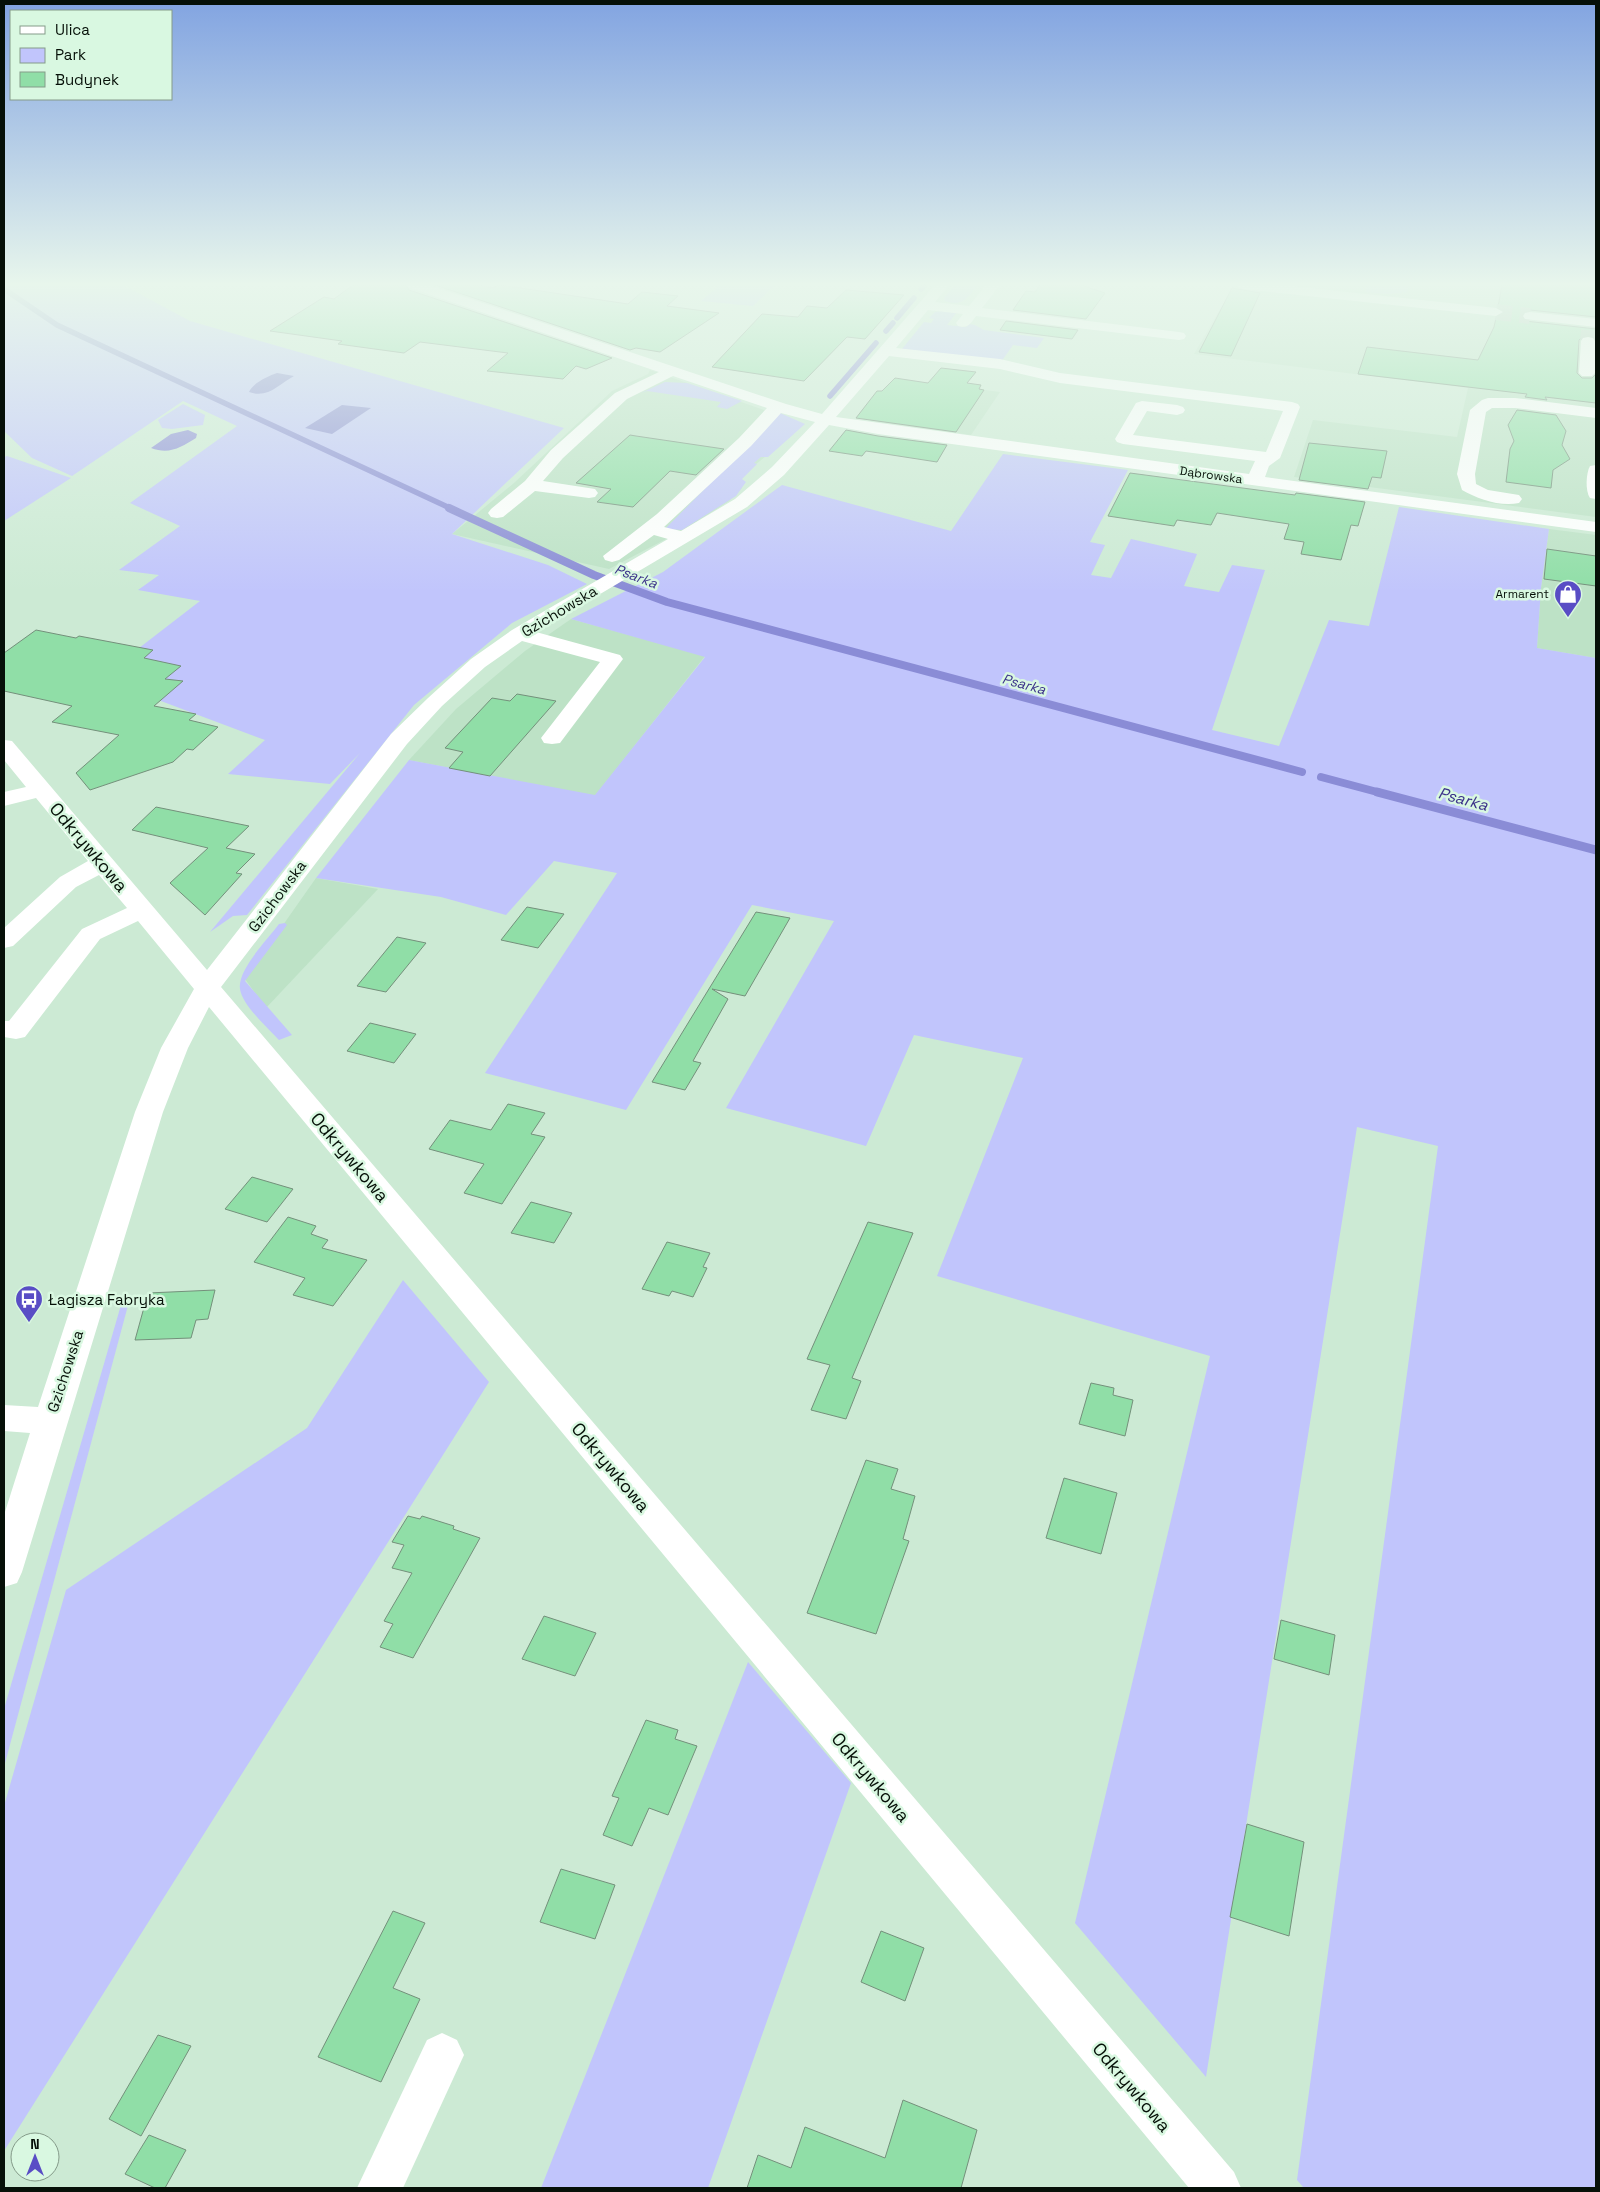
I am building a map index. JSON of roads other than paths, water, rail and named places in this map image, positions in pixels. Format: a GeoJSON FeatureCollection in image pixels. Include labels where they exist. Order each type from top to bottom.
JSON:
{"type":"FeatureCollection","features":[{"type":"Feature","properties":{"kind":"street"},"geometry":{"type":"LineString","coordinates":[[497,513],[525,490],[557,454],[621,396],[636,387]]}},
{"type":"Feature","properties":{"kind":"street","name":"Dąbrowska"},"geometry":{"type":"LineString","coordinates":[[721,387],[826,420],[1255,481],[1594,514]]}},
{"type":"Feature","properties":{"kind":"street","name":"Gzichowska"},"geometry":{"type":"LineString","coordinates":[[4,1572],[49,1421],[158,1084],[188,1017],[208,987],[399,739],[435,702],[478,663],[520,634],[741,503],[778,471],[854,387]]}},
{"type":"Feature","properties":{"kind":"street"},"geometry":{"type":"LineString","coordinates":[[1134,387],[1292,407],[1272,458],[1262,463],[1255,481]]}},
{"type":"Feature","properties":{"kind":"street"},"geometry":{"type":"LineString","coordinates":[[1530,501],[1483,494],[1468,486],[1466,474],[1478,410],[1488,403],[1515,403],[1596,413]]}},
{"type":"Feature","properties":{"kind":"street"},"geometry":{"type":"LineString","coordinates":[[1190,412],[1142,406],[1123,439],[1272,458]]}},
{"type":"Feature","properties":{"kind":"street"},"geometry":{"type":"LineString","coordinates":[[612,556],[651,528],[702,484],[762,425],[774,410],[780,407]]}},
{"type":"Feature","properties":{"kind":"street"},"geometry":{"type":"LineString","coordinates":[[1266,422],[1286,424]]}},
{"type":"Feature","properties":{"kind":"street"},"geometry":{"type":"LineString","coordinates":[[1594,514],[1596,470]]}},
{"type":"Feature","properties":{"kind":"street"},"geometry":{"type":"LineString","coordinates":[[525,490],[588,499]]}},
{"type":"Feature","properties":{"kind":"street"},"geometry":{"type":"LineString","coordinates":[[651,528],[683,537]]}},
{"type":"Feature","properties":{"kind":"street"},"geometry":{"type":"LineString","coordinates":[[520,634],[613,659],[552,738]]}},
{"type":"Feature","properties":{"kind":"street","name":"Odkrywkowa"},"geometry":{"type":"LineString","coordinates":[[4,746],[1218,2188]]}},
{"type":"Feature","properties":{"kind":"street"},"geometry":{"type":"LineString","coordinates":[[4,799],[41,790]]}},
{"type":"Feature","properties":{"kind":"street"},"geometry":{"type":"LineString","coordinates":[[4,941],[68,882],[102,863]]}},
{"type":"Feature","properties":{"kind":"street"},"geometry":{"type":"LineString","coordinates":[[4,1029],[16,1032],[90,934],[142,910]]}},
{"type":"Feature","properties":{"kind":"street"},"geometry":{"type":"LineString","coordinates":[[4,1418],[49,1421]]}},
{"type":"Feature","properties":{"kind":"street"},"geometry":{"type":"LineString","coordinates":[[380,2188],[442,2055]]}},
{"type":"Feature","properties":{"kind":"waterway","name":"Psarka"},"geometry":{"type":"LineString","coordinates":[[191,387],[452,509]]}},
{"type":"Feature","properties":{"kind":"waterway"},"geometry":{"type":"LineString","coordinates":[[830,396],[838,387]]}},
{"type":"Feature","properties":{"kind":"waterway","name":"Psarka"},"geometry":{"type":"LineString","coordinates":[[449,508],[594,575],[667,602],[1302,772]]}},
{"type":"Feature","properties":{"kind":"waterway","name":"Psarka"},"geometry":{"type":"LineString","coordinates":[[1321,777],[1381,793]]}},
{"type":"Feature","properties":{"kind":"waterway","name":"Psarka"},"geometry":{"type":"LineString","coordinates":[[1377,792],[1596,850]]}},
{"type":"Feature","properties":{"kind":"place","name":"Armarent"},"geometry":{"type":"Point","coordinates":[1568,618]}},
{"type":"Feature","properties":{"kind":"place","name":"Łagisza Fabryka"},"geometry":{"type":"Point","coordinates":[29,1323]}}]}
